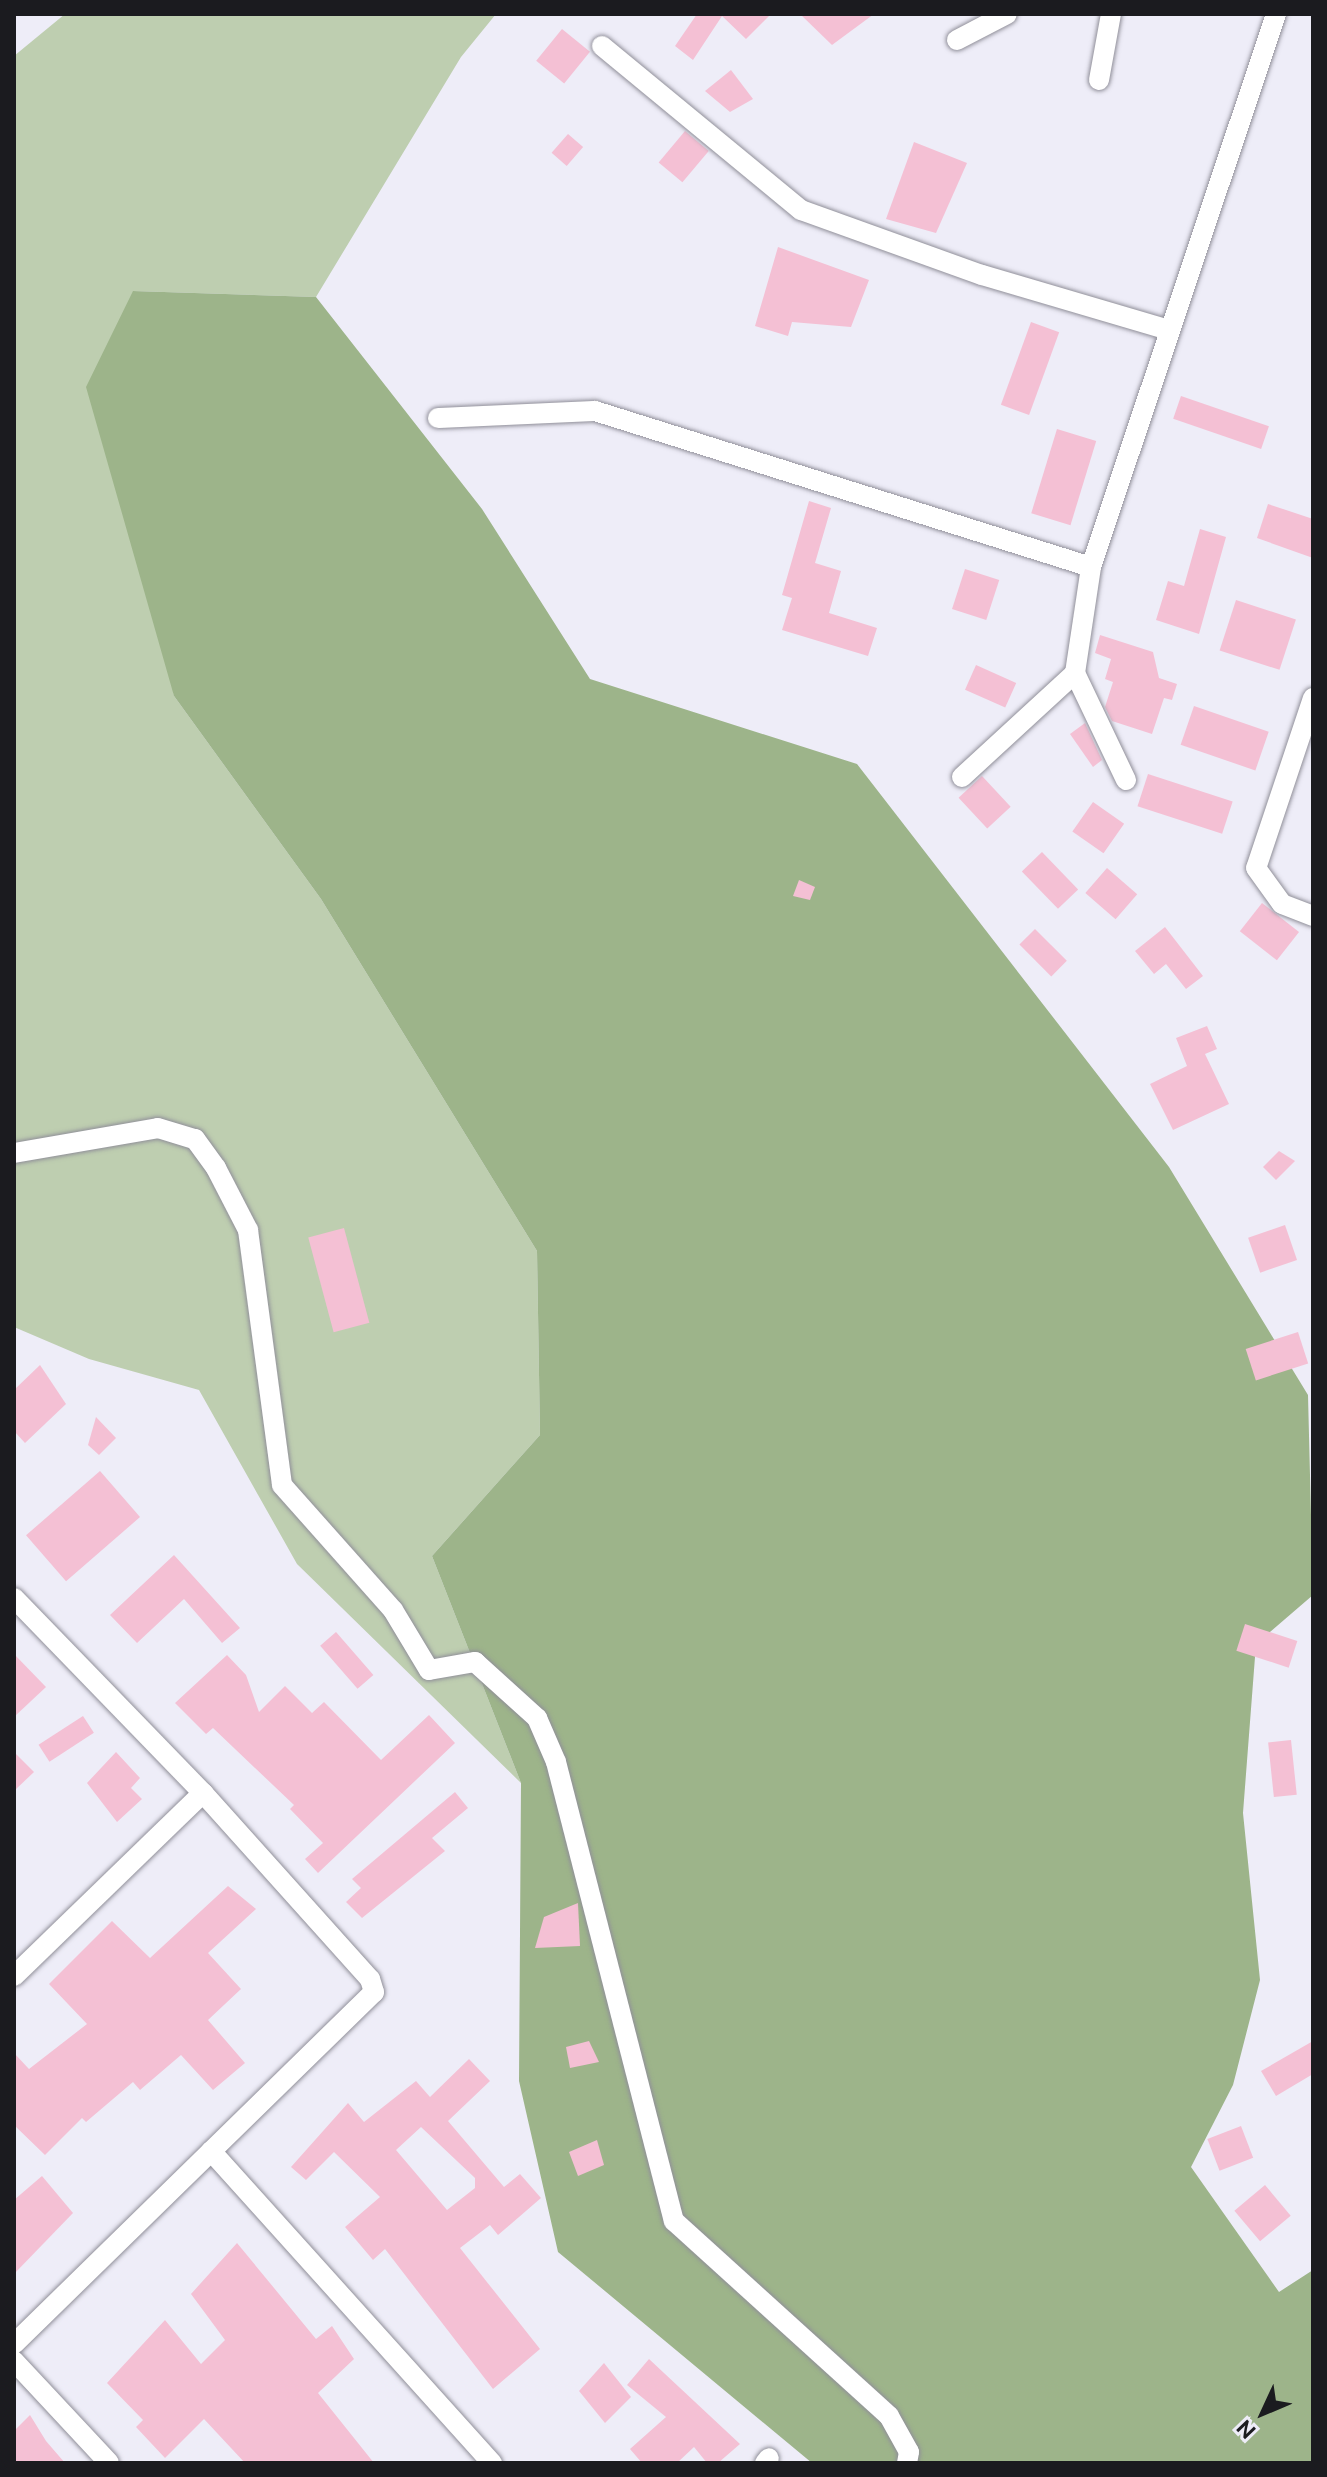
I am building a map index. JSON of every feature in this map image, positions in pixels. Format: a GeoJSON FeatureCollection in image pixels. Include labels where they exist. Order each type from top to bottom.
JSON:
{"type":"FeatureCollection","features":[{"type":"Feature","properties":{"kind":"street"},"geometry":{"type":"LineString","coordinates":[[957,40],[1007,14]]}},
{"type":"Feature","properties":{"kind":"street"},"geometry":{"type":"LineString","coordinates":[[1099,80],[1111,14]]}},
{"type":"Feature","properties":{"kind":"street"},"geometry":{"type":"LineString","coordinates":[[1126,780],[1075,673],[1091,567],[1276,14]]}},
{"type":"Feature","properties":{"kind":"street"},"geometry":{"type":"LineString","coordinates":[[602,46],[801,210],[982,275],[1169,330]]}},
{"type":"Feature","properties":{"kind":"street"},"geometry":{"type":"LineString","coordinates":[[438,418],[595,411],[1091,567]]}},
{"type":"Feature","properties":{"kind":"street"},"geometry":{"type":"LineString","coordinates":[[962,777],[1075,673]]}},
{"type":"Feature","properties":{"kind":"street"},"geometry":{"type":"LineString","coordinates":[[1313,698],[1256,868],[1282,904],[1313,916]]}},
{"type":"Feature","properties":{"kind":"street"},"geometry":{"type":"LineString","coordinates":[[14,1153],[158,1128],[195,1139],[216,1168],[248,1230],[282,1485],[393,1610],[429,1670],[475,1662],[537,1718],[556,1762],[674,2221],[889,2416],[909,2452],[907,2463]]}},
{"type":"Feature","properties":{"kind":"street"},"geometry":{"type":"LineString","coordinates":[[14,2344],[374,1992],[370,1979],[203,1793],[15,1601]]}},
{"type":"Feature","properties":{"kind":"street"},"geometry":{"type":"LineString","coordinates":[[14,1976],[203,1793]]}},
{"type":"Feature","properties":{"kind":"street"},"geometry":{"type":"LineString","coordinates":[[211,2151],[492,2463]]}},
{"type":"Feature","properties":{"kind":"street"},"geometry":{"type":"LineString","coordinates":[[14,2361],[109,2463]]}},
{"type":"Feature","properties":{"kind":"green space"},"geometry":{"type":"Polygon","coordinates":[[[65,14],[496,14],[461,57],[316,297],[133,291],[174,696],[321,899],[537,1251],[540,1435],[432,1556],[521,1783],[297,1564],[199,1390],[89,1359],[14,1327],[14,56],[65,14]]]}},
{"type":"Feature","properties":{"kind":"green space"},"geometry":{"type":"Polygon","coordinates":[[[133,291],[316,297],[482,509],[590,679],[857,764],[1169,1167],[1308,1395],[1313,1595],[1256,1644],[1243,1813],[1260,1980],[1233,2085],[1191,2167],[1279,2292],[1313,2270],[1313,2463],[812,2463],[558,2252],[519,2081],[521,1783],[432,1556],[540,1435],[537,1251],[321,899],[174,696],[86,387],[133,291]]]}},
{"type":"Feature","properties":{"kind":"building"},"geometry":{"type":"Polygon","coordinates":[[[697,14],[771,14],[746,39],[722,16],[693,60],[675,46],[697,14]]]}},
{"type":"Feature","properties":{"kind":"building"},"geometry":{"type":"Polygon","coordinates":[[[800,14],[874,14],[832,45],[800,14]]]}},
{"type":"Feature","properties":{"kind":"building"},"geometry":{"type":"Polygon","coordinates":[[[562,29],[590,52],[564,84],[536,61],[562,29]]]}},
{"type":"Feature","properties":{"kind":"building"},"geometry":{"type":"Polygon","coordinates":[[[731,70],[753,99],[730,112],[705,91],[731,70]]]}},
{"type":"Feature","properties":{"kind":"building"},"geometry":{"type":"Polygon","coordinates":[[[685,131],[709,151],[682,182],[659,162],[685,131]]]}},
{"type":"Feature","properties":{"kind":"building"},"geometry":{"type":"Polygon","coordinates":[[[568,134],[583,147],[567,166],[552,153],[568,134]]]}},
{"type":"Feature","properties":{"kind":"building"},"geometry":{"type":"Polygon","coordinates":[[[914,142],[967,163],[936,233],[886,219],[914,142]]]}},
{"type":"Feature","properties":{"kind":"building"},"geometry":{"type":"Polygon","coordinates":[[[778,247],[869,280],[851,327],[792,322],[788,336],[755,326],[778,247]]]}},
{"type":"Feature","properties":{"kind":"building"},"geometry":{"type":"Polygon","coordinates":[[[1031,322],[1059,332],[1029,415],[1001,405],[1031,322]]]}},
{"type":"Feature","properties":{"kind":"building"},"geometry":{"type":"Polygon","coordinates":[[[1181,396],[1269,426],[1261,449],[1173,419],[1181,396]]]}},
{"type":"Feature","properties":{"kind":"building"},"geometry":{"type":"Polygon","coordinates":[[[1057,429],[1096,441],[1070,525],[1031,513],[1057,429]]]}},
{"type":"Feature","properties":{"kind":"building"},"geometry":{"type":"Polygon","coordinates":[[[809,501],[831,508],[815,563],[841,571],[829,613],[877,628],[868,656],[782,630],[792,598],[782,595],[809,501]]]}},
{"type":"Feature","properties":{"kind":"building"},"geometry":{"type":"Polygon","coordinates":[[[1268,504],[1313,519],[1313,558],[1257,538],[1268,504]]]}},
{"type":"Feature","properties":{"kind":"building"},"geometry":{"type":"Polygon","coordinates":[[[1200,529],[1226,537],[1199,634],[1156,620],[1168,581],[1184,586],[1200,529]]]}},
{"type":"Feature","properties":{"kind":"building"},"geometry":{"type":"Polygon","coordinates":[[[965,569],[999,580],[986,620],[952,609],[965,569]]]}},
{"type":"Feature","properties":{"kind":"building"},"geometry":{"type":"Polygon","coordinates":[[[1236,600],[1296,619],[1280,670],[1220,650],[1236,600]]]}},
{"type":"Feature","properties":{"kind":"building"},"geometry":{"type":"Polygon","coordinates":[[[1100,635],[1153,652],[1159,678],[1177,684],[1172,700],[1164,698],[1152,734],[1112,721],[1105,707],[1113,682],[1105,679],[1111,659],[1095,653],[1100,635]]]}},
{"type":"Feature","properties":{"kind":"building"},"geometry":{"type":"Polygon","coordinates":[[[976,665],[1016,683],[1005,708],[965,690],[976,665]]]}},
{"type":"Feature","properties":{"kind":"building"},"geometry":{"type":"Polygon","coordinates":[[[1194,706],[1269,732],[1255,770],[1181,745],[1194,706]]]}},
{"type":"Feature","properties":{"kind":"building"},"geometry":{"type":"Polygon","coordinates":[[[1085,723],[1102,760],[1093,767],[1070,734],[1085,723]]]}},
{"type":"Feature","properties":{"kind":"building"},"geometry":{"type":"Polygon","coordinates":[[[1148,774],[1233,802],[1222,834],[1137,806],[1148,774]]]}},
{"type":"Feature","properties":{"kind":"building"},"geometry":{"type":"Polygon","coordinates":[[[982,776],[1011,807],[987,829],[959,798],[982,776]]]}},
{"type":"Feature","properties":{"kind":"building"},"geometry":{"type":"Polygon","coordinates":[[[1093,802],[1124,824],[1103,853],[1072,831],[1093,802]]]}},
{"type":"Feature","properties":{"kind":"building"},"geometry":{"type":"Polygon","coordinates":[[[1042,852],[1078,889],[1058,909],[1022,871],[1042,852]]]}},
{"type":"Feature","properties":{"kind":"building"},"geometry":{"type":"Polygon","coordinates":[[[1107,868],[1137,894],[1116,919],[1085,893],[1107,868]]]}},
{"type":"Feature","properties":{"kind":"building"},"geometry":{"type":"Polygon","coordinates":[[[799,880],[815,887],[810,900],[793,896],[799,880]]]}},
{"type":"Feature","properties":{"kind":"building"},"geometry":{"type":"Polygon","coordinates":[[[1262,903],[1299,932],[1277,960],[1240,931],[1262,903]]]}},
{"type":"Feature","properties":{"kind":"building"},"geometry":{"type":"Polygon","coordinates":[[[1165,927],[1203,976],[1186,989],[1166,964],[1154,974],[1135,951],[1165,927]]]}},
{"type":"Feature","properties":{"kind":"building"},"geometry":{"type":"Polygon","coordinates":[[[1035,929],[1067,961],[1051,976],[1019,945],[1035,929]]]}},
{"type":"Feature","properties":{"kind":"building"},"geometry":{"type":"Polygon","coordinates":[[[1207,1026],[1217,1049],[1205,1054],[1229,1104],[1173,1130],[1150,1084],[1187,1066],[1176,1038],[1207,1026]]]}},
{"type":"Feature","properties":{"kind":"building"},"geometry":{"type":"Polygon","coordinates":[[[1279,1151],[1295,1161],[1276,1180],[1263,1167],[1279,1151]]]}},
{"type":"Feature","properties":{"kind":"building"},"geometry":{"type":"Polygon","coordinates":[[[1285,1225],[1297,1260],[1260,1273],[1248,1238],[1285,1225]]]}},
{"type":"Feature","properties":{"kind":"building"},"geometry":{"type":"Polygon","coordinates":[[[344,1228],[369,1323],[334,1332],[308,1238],[344,1228]]]}},
{"type":"Feature","properties":{"kind":"building"},"geometry":{"type":"Polygon","coordinates":[[[1298,1332],[1308,1363],[1256,1380],[1246,1349],[1298,1332]]]}},
{"type":"Feature","properties":{"kind":"building"},"geometry":{"type":"Polygon","coordinates":[[[40,1365],[66,1404],[25,1443],[14,1431],[14,1390],[40,1365]]]}},
{"type":"Feature","properties":{"kind":"building"},"geometry":{"type":"Polygon","coordinates":[[[96,1417],[116,1438],[99,1455],[88,1445],[96,1417]]]}},
{"type":"Feature","properties":{"kind":"building"},"geometry":{"type":"Polygon","coordinates":[[[100,1471],[140,1517],[66,1581],[26,1535],[100,1471]]]}},
{"type":"Feature","properties":{"kind":"building"},"geometry":{"type":"Polygon","coordinates":[[[174,1555],[240,1628],[222,1643],[184,1599],[137,1643],[110,1615],[174,1555]]]}},
{"type":"Feature","properties":{"kind":"building"},"geometry":{"type":"Polygon","coordinates":[[[1245,1624],[1297,1641],[1289,1668],[1236,1651],[1245,1624]]]}},
{"type":"Feature","properties":{"kind":"building"},"geometry":{"type":"Polygon","coordinates":[[[336,1632],[373,1675],[358,1689],[320,1646],[336,1632]]]}},
{"type":"Feature","properties":{"kind":"building"},"geometry":{"type":"Polygon","coordinates":[[[14,1654],[46,1687],[14,1717],[14,1654]]]}},
{"type":"Feature","properties":{"kind":"building"},"geometry":{"type":"Polygon","coordinates":[[[227,1655],[246,1675],[259,1712],[285,1686],[312,1713],[324,1702],[381,1760],[429,1715],[455,1743],[318,1873],[305,1859],[323,1843],[290,1809],[294,1805],[213,1728],[206,1734],[175,1703],[227,1655]]]}},
{"type":"Feature","properties":{"kind":"building"},"geometry":{"type":"Polygon","coordinates":[[[83,1716],[94,1733],[49,1762],[39,1745],[83,1716]]]}},
{"type":"Feature","properties":{"kind":"building"},"geometry":{"type":"Polygon","coordinates":[[[1291,1740],[1297,1795],[1274,1797],[1268,1742],[1291,1740]]]}},
{"type":"Feature","properties":{"kind":"building"},"geometry":{"type":"Polygon","coordinates":[[[14,1752],[34,1772],[14,1791],[14,1752]]]}},
{"type":"Feature","properties":{"kind":"building"},"geometry":{"type":"Polygon","coordinates":[[[116,1752],[140,1778],[131,1788],[142,1799],[117,1822],[87,1783],[116,1752]]]}},
{"type":"Feature","properties":{"kind":"building"},"geometry":{"type":"Polygon","coordinates":[[[455,1792],[468,1808],[432,1838],[445,1851],[362,1918],[346,1902],[361,1888],[352,1879],[455,1792]]]}},
{"type":"Feature","properties":{"kind":"building"},"geometry":{"type":"Polygon","coordinates":[[[228,1886],[256,1909],[208,1953],[241,1989],[208,2020],[245,2063],[213,2090],[181,2055],[140,2090],[133,2082],[86,2122],[82,2118],[45,2155],[14,2125],[14,2053],[29,2069],[87,2024],[49,1984],[112,1921],[150,1958],[228,1886]]]}},
{"type":"Feature","properties":{"kind":"building"},"geometry":{"type":"Polygon","coordinates":[[[578,1903],[580,1946],[535,1948],[544,1917],[578,1903]]]}},
{"type":"Feature","properties":{"kind":"building"},"geometry":{"type":"Polygon","coordinates":[[[589,2041],[599,2062],[570,2068],[566,2047],[589,2041]]]}},
{"type":"Feature","properties":{"kind":"building"},"geometry":{"type":"Polygon","coordinates":[[[1313,2041],[1313,2074],[1276,2096],[1261,2071],[1313,2041]]]}},
{"type":"Feature","properties":{"kind":"building"},"geometry":{"type":"Polygon","coordinates":[[[469,2059],[490,2081],[448,2121],[504,2187],[520,2174],[541,2198],[498,2235],[490,2225],[460,2248],[540,2349],[493,2389],[385,2249],[373,2260],[345,2227],[380,2197],[334,2152],[306,2180],[291,2167],[348,2103],[364,2122],[416,2081],[430,2097],[469,2059]],[[421,2127],[396,2150],[447,2210],[475,2188],[475,2178],[421,2127]]]}},
{"type":"Feature","properties":{"kind":"building"},"geometry":{"type":"Polygon","coordinates":[[[1241,2126],[1253,2158],[1220,2171],[1207,2139],[1241,2126]]]}},
{"type":"Feature","properties":{"kind":"building"},"geometry":{"type":"Polygon","coordinates":[[[597,2140],[604,2165],[578,2176],[569,2152],[597,2140]]]}},
{"type":"Feature","properties":{"kind":"building"},"geometry":{"type":"Polygon","coordinates":[[[42,2176],[73,2213],[14,2274],[14,2200],[42,2176]]]}},
{"type":"Feature","properties":{"kind":"building"},"geometry":{"type":"Polygon","coordinates":[[[1265,2185],[1291,2216],[1260,2241],[1234,2211],[1265,2185]]]}},
{"type":"Feature","properties":{"kind":"building"},"geometry":{"type":"Polygon","coordinates":[[[237,2243],[316,2339],[332,2326],[354,2359],[318,2393],[374,2463],[245,2463],[204,2419],[165,2458],[136,2427],[143,2420],[107,2383],[165,2320],[201,2364],[225,2340],[191,2294],[237,2243]]]}},
{"type":"Feature","properties":{"kind":"building"},"geometry":{"type":"Polygon","coordinates":[[[649,2359],[740,2444],[718,2463],[707,2463],[694,2447],[677,2463],[642,2463],[630,2449],[666,2417],[627,2385],[649,2359]]]}},
{"type":"Feature","properties":{"kind":"building"},"geometry":{"type":"Polygon","coordinates":[[[604,2363],[631,2397],[605,2423],[579,2391],[604,2363]]]}},
{"type":"Feature","properties":{"kind":"building"},"geometry":{"type":"Polygon","coordinates":[[[30,2415],[65,2463],[14,2463],[14,2431],[30,2415]]]}}]}
